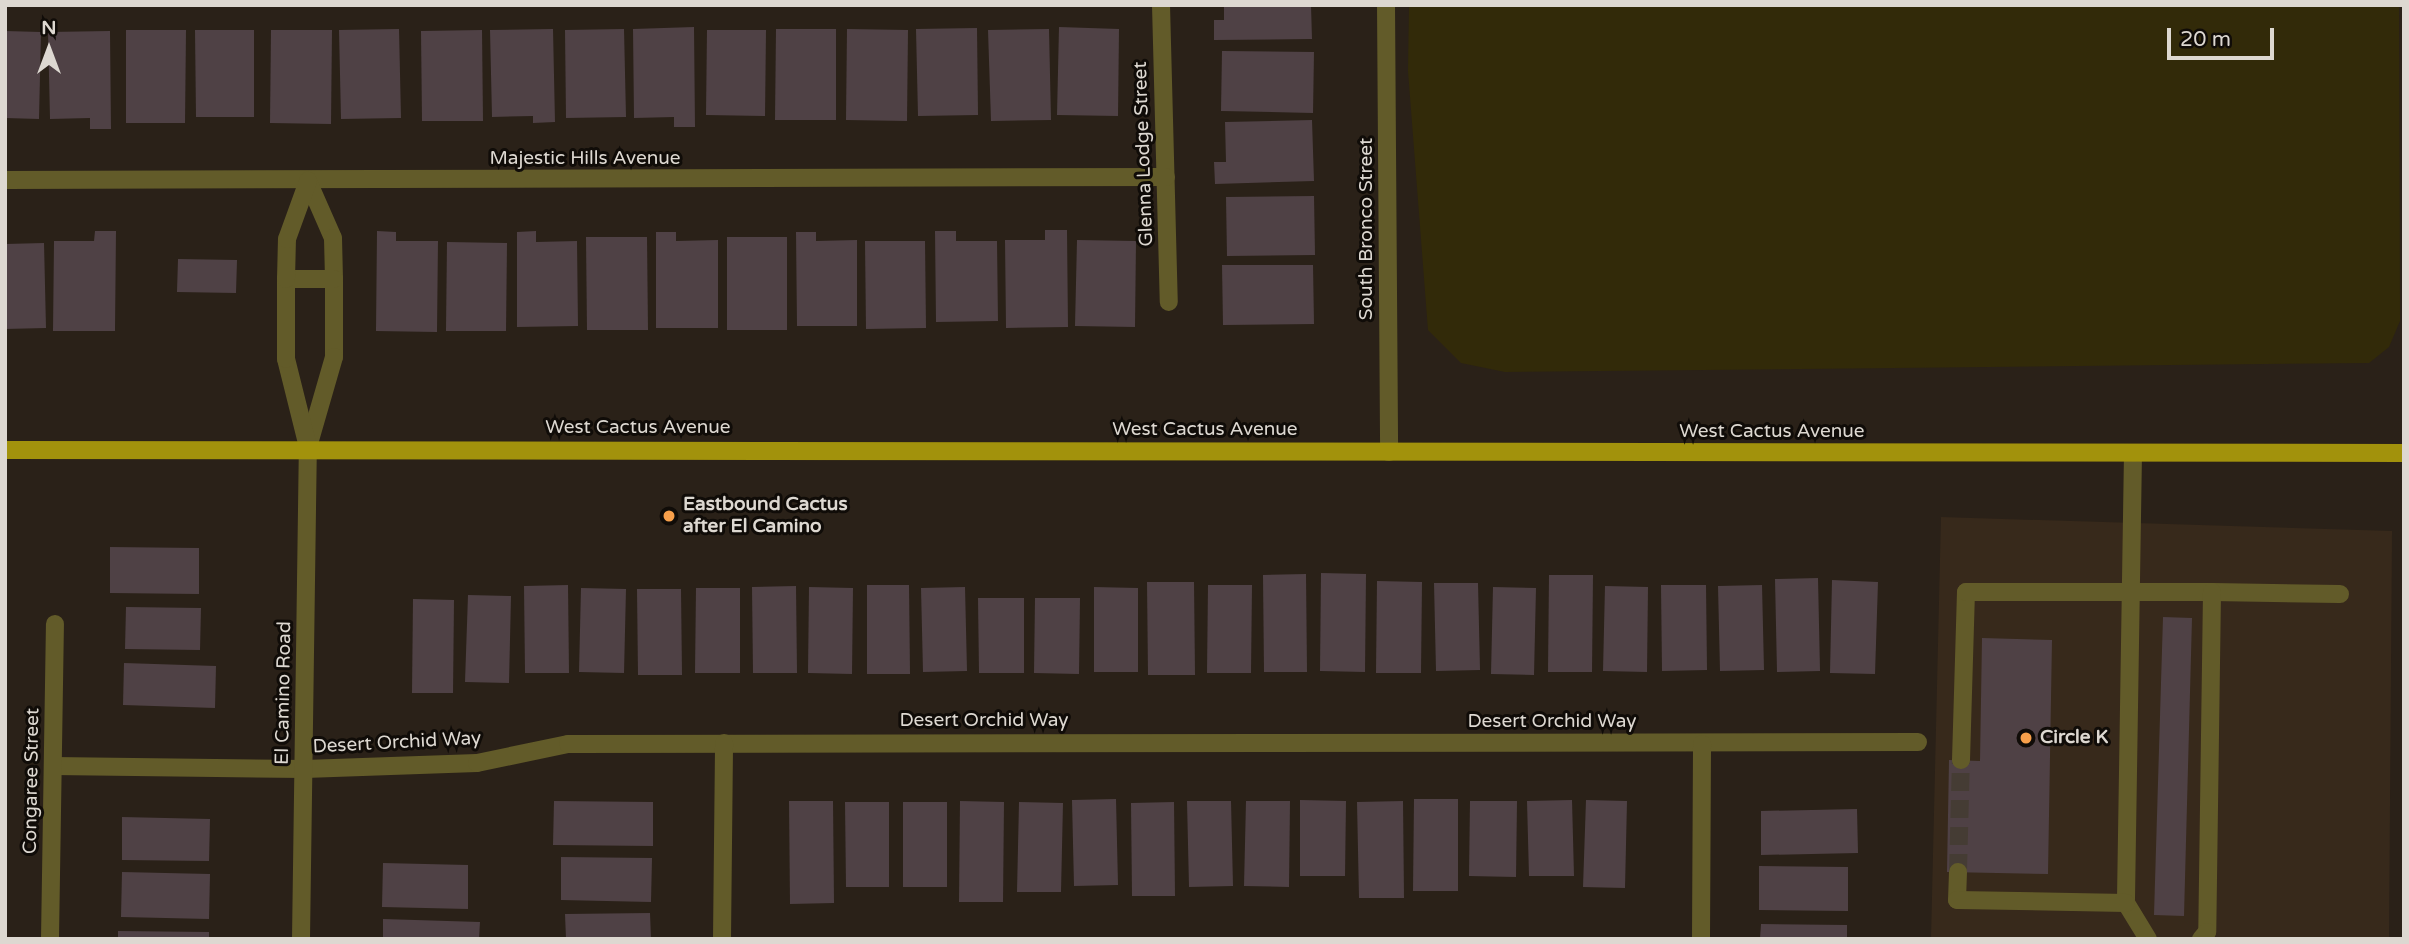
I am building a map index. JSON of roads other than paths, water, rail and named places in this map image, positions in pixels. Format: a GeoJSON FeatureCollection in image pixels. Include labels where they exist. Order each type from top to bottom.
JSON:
{"type":"FeatureCollection","features":[{"type":"Feature","properties":{"kind":"main road","name":"West Cactus Avenue"},"geometry":{"type":"LineString","coordinates":[[5,450],[308,447],[2404,453]]}},
{"type":"Feature","properties":{"kind":"street","name":"Glenna Lodge Street"},"geometry":{"type":"LineString","coordinates":[[1161,5],[1168,302]]}},
{"type":"Feature","properties":{"kind":"street","name":"South Bronco Street"},"geometry":{"type":"LineString","coordinates":[[1386,5],[1389,452]]}},
{"type":"Feature","properties":{"kind":"street","name":"Majestic Hills Avenue"},"geometry":{"type":"LineString","coordinates":[[5,180],[1166,177]]}},
{"type":"Feature","properties":{"kind":"street","name":"El Camino Road"},"geometry":{"type":"LineString","coordinates":[[301,939],[308,447],[286,359],[286,279],[287,239],[308,181]]}},
{"type":"Feature","properties":{"kind":"street","name":"El Camino Road"},"geometry":{"type":"LineString","coordinates":[[308,181],[333,238],[334,279],[334,357],[308,447]]}},
{"type":"Feature","properties":{"kind":"street"},"geometry":{"type":"LineString","coordinates":[[286,279],[334,279]]}},
{"type":"Feature","properties":{"kind":"street"},"geometry":{"type":"LineString","coordinates":[[2133,453],[2134,592],[2126,904],[2148,939]]}},
{"type":"Feature","properties":{"kind":"street"},"geometry":{"type":"LineString","coordinates":[[1961,760],[1966,592],[2340,594]]}},
{"type":"Feature","properties":{"kind":"street"},"geometry":{"type":"LineString","coordinates":[[2202,939],[2207,932],[2212,592]]}},
{"type":"Feature","properties":{"kind":"street","name":"Congaree Street"},"geometry":{"type":"LineString","coordinates":[[50,939],[55,624]]}},
{"type":"Feature","properties":{"kind":"street","name":"Desert Orchid Way"},"geometry":{"type":"LineString","coordinates":[[53,766],[305,769],[477,763],[568,744],[1918,742]]}},
{"type":"Feature","properties":{"kind":"street"},"geometry":{"type":"LineString","coordinates":[[722,939],[724,743]]}},
{"type":"Feature","properties":{"kind":"street"},"geometry":{"type":"LineString","coordinates":[[1701,939],[1702,744]]}},
{"type":"Feature","properties":{"kind":"street"},"geometry":{"type":"LineString","coordinates":[[1958,872],[1957,900],[2126,904]]}},
{"type":"Feature","properties":{"kind":"tunnel"},"geometry":{"type":"LineString","coordinates":[[1958,872],[1961,760]]}},
{"type":"Feature","properties":{"kind":"place","name":"Eastbound Cactus after El Camino"},"geometry":{"type":"Point","coordinates":[669,516]}},
{"type":"Feature","properties":{"kind":"place","name":"Circle K"},"geometry":{"type":"Point","coordinates":[2026,738]}}]}
